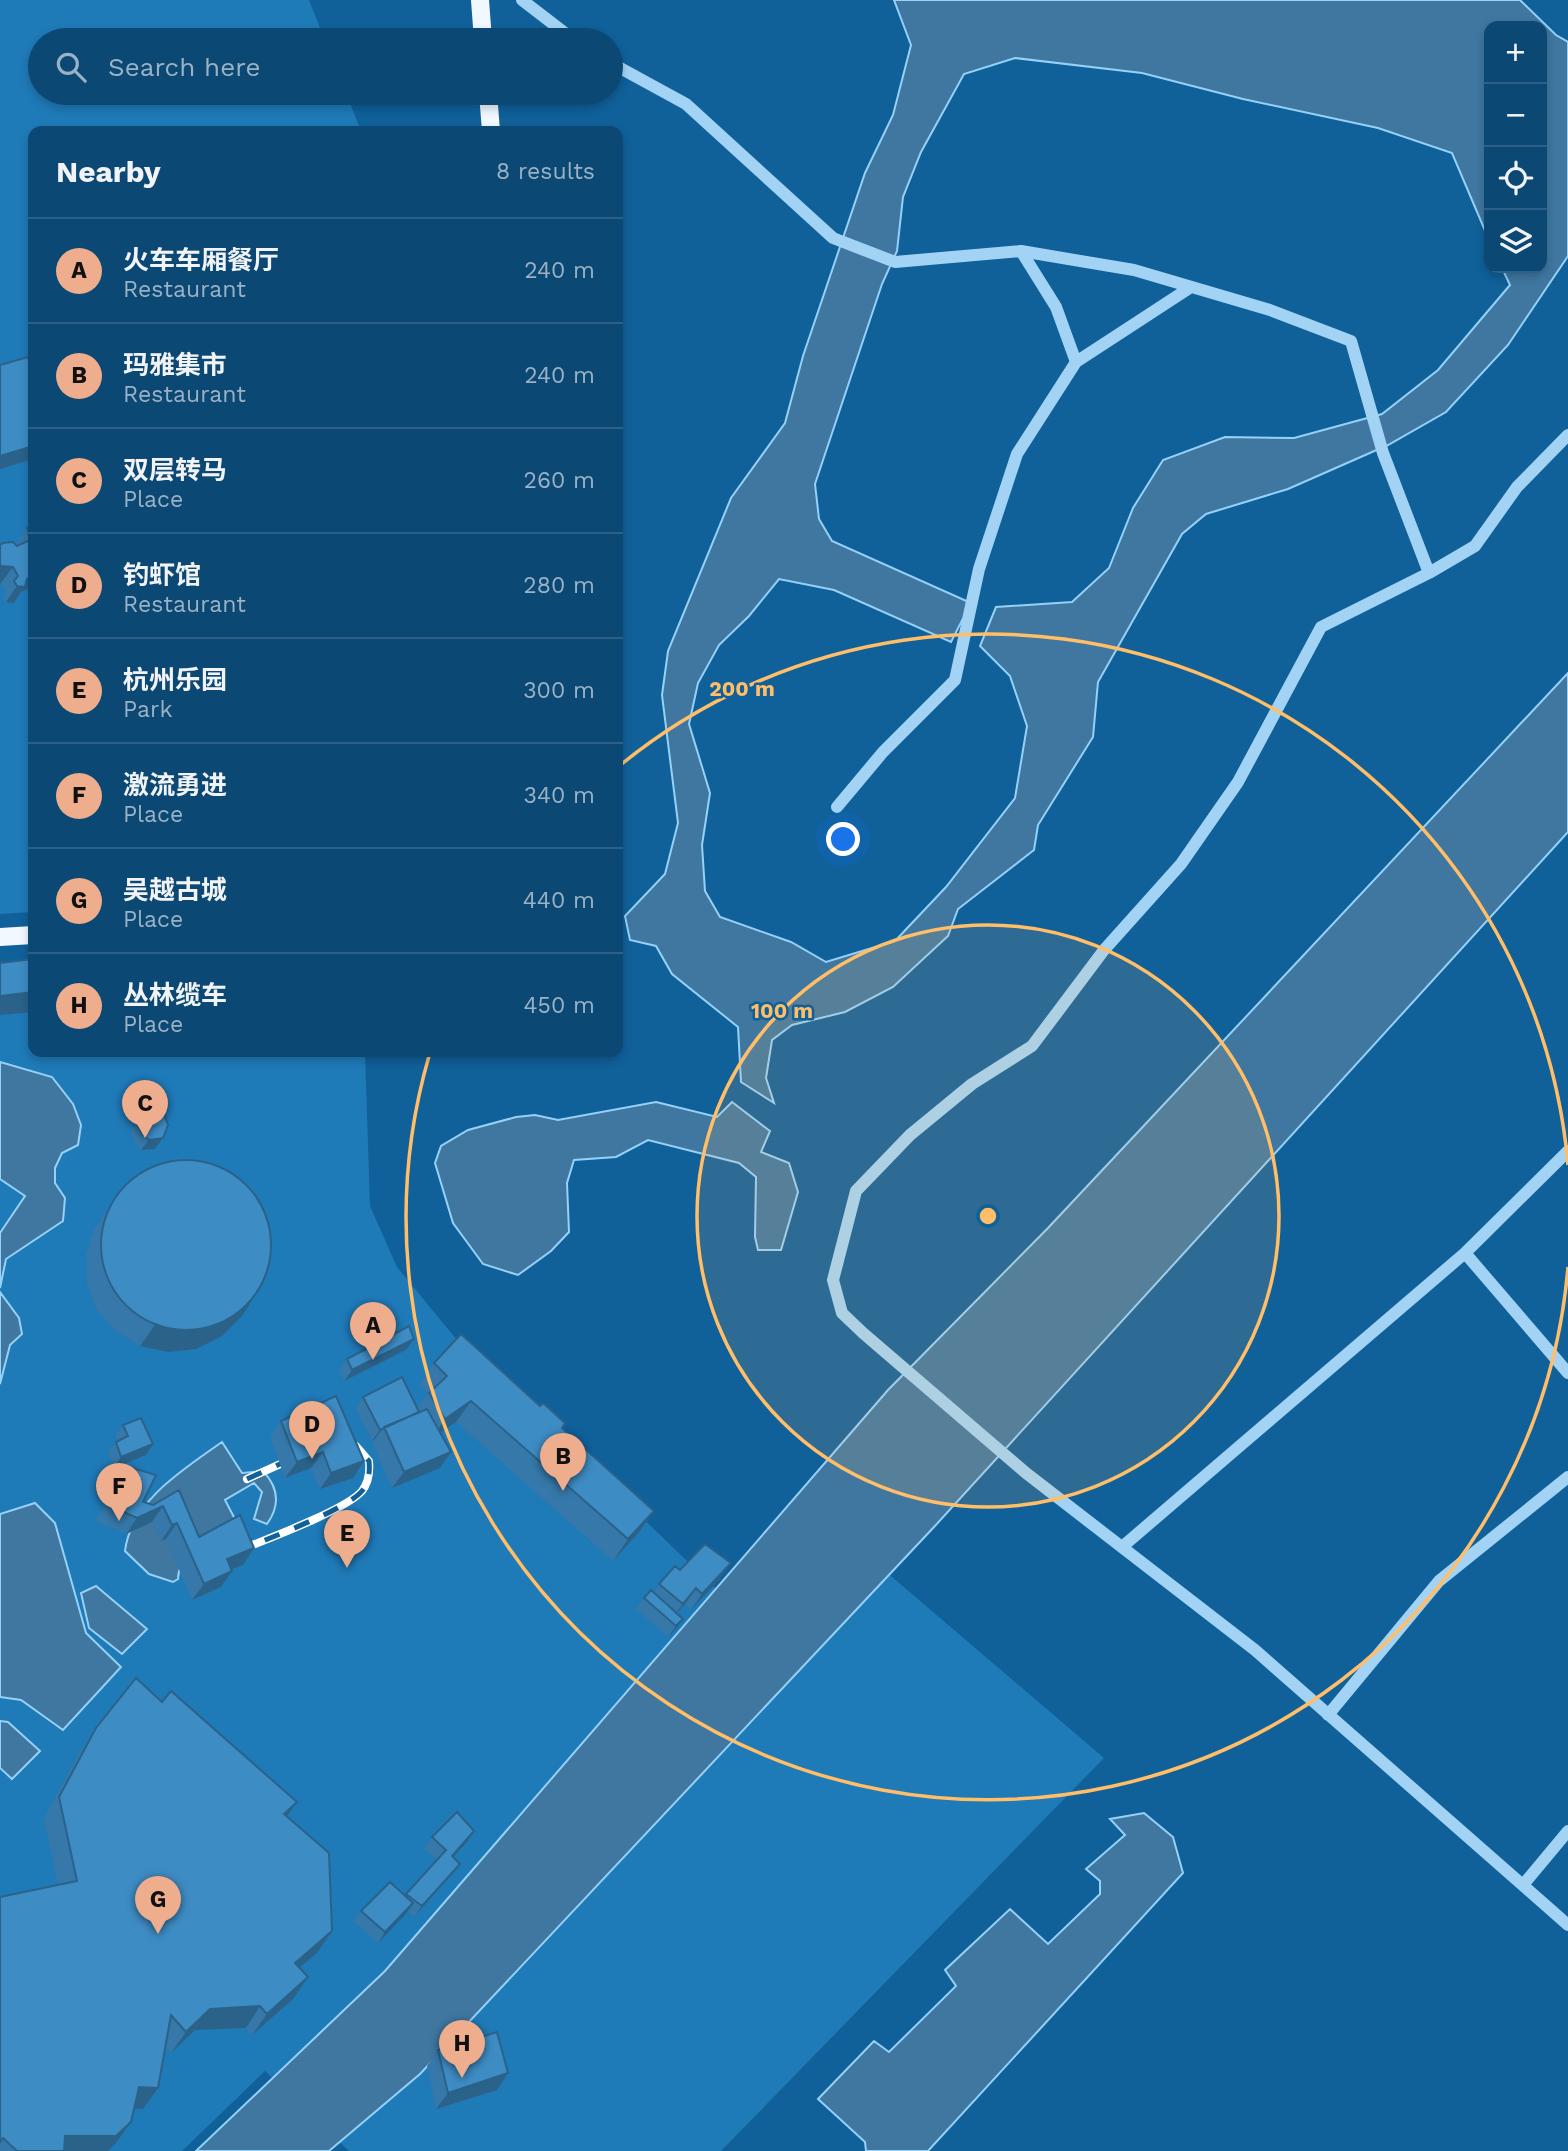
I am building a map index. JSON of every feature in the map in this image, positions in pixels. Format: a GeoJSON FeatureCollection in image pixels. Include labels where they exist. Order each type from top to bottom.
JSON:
{"type":"FeatureCollection","features":[{"type":"Feature","properties":{"kind":"main road"},"geometry":{"type":"LineString","coordinates":[[480,0],[482,28]]}},
{"type":"Feature","properties":{"kind":"main road"},"geometry":{"type":"LineString","coordinates":[[489,105],[491,126]]}},
{"type":"Feature","properties":{"kind":"main road"},"geometry":{"type":"LineString","coordinates":[[0,937],[28,935]]}},
{"type":"Feature","properties":{"kind":"street"},"geometry":{"type":"LineString","coordinates":[[523,0],[559,28]]}},
{"type":"Feature","properties":{"kind":"street"},"geometry":{"type":"LineString","coordinates":[[623,70],[686,104],[833,238],[895,262],[1021,251],[1134,271],[1270,310],[1351,341],[1383,453],[1430,573]]}},
{"type":"Feature","properties":{"kind":"street"},"geometry":{"type":"LineString","coordinates":[[1021,251],[1056,307],[1076,362]]}},
{"type":"Feature","properties":{"kind":"street"},"geometry":{"type":"LineString","coordinates":[[837,807],[883,752],[955,680],[979,569],[1017,454],[1076,362],[1191,287]]}},
{"type":"Feature","properties":{"kind":"street"},"geometry":{"type":"LineString","coordinates":[[1568,435],[1517,486],[1475,546],[1430,573],[1321,627],[1238,782],[1181,864],[1104,950],[1032,1045],[972,1084],[910,1135],[856,1191],[833,1280],[842,1313],[1017,1465],[1255,1650],[1568,1925]]}},
{"type":"Feature","properties":{"kind":"street"},"geometry":{"type":"LineString","coordinates":[[1122,1547],[1465,1253],[1568,1151]]}},
{"type":"Feature","properties":{"kind":"street"},"geometry":{"type":"LineString","coordinates":[[1465,1253],[1568,1373]]}},
{"type":"Feature","properties":{"kind":"street"},"geometry":{"type":"LineString","coordinates":[[1328,1715],[1439,1580],[1568,1476]]}},
{"type":"Feature","properties":{"kind":"street"},"geometry":{"type":"LineString","coordinates":[[1523,1885],[1568,1831]]}},
{"type":"Feature","properties":{"kind":"shaded area"},"geometry":{"type":"Polygon","coordinates":[[[0,0],[309,0],[320,28],[28,28],[28,105],[351,105],[359,126],[28,126],[28,912],[0,914],[0,0]]]}},
{"type":"Feature","properties":{"kind":"shaded area"},"geometry":{"type":"Polygon","coordinates":[[[894,0],[1520,0],[1542,21],[1484,21],[1484,228],[1452,153],[1378,128],[1243,99],[1142,73],[1015,58],[964,74],[921,152],[903,197],[897,251],[882,284],[815,484],[819,519],[832,541],[971,603],[951,642],[834,590],[779,579],[749,616],[719,645],[698,683],[689,724],[710,793],[702,845],[705,891],[720,917],[791,942],[826,962],[895,941],[946,887],[1015,798],[1027,726],[1010,676],[980,646],[996,607],[1072,602],[1109,568],[1133,508],[1163,460],[1225,437],[1294,438],[1382,414],[1438,370],[1510,285],[1504,273],[1547,273],[1547,26],[1568,42],[1568,256],[1508,345],[1446,412],[1388,445],[1288,489],[1206,514],[1182,534],[1098,682],[1093,737],[1038,825],[1034,850],[958,909],[948,936],[893,987],[845,1012],[792,1025],[772,1040],[766,1078],[774,1103],[741,1082],[738,1027],[672,974],[656,946],[630,940],[625,916],[665,874],[678,823],[662,695],[668,651],[731,498],[785,423],[803,356],[865,173],[893,115],[911,45],[894,0]]]}},
{"type":"Feature","properties":{"kind":"shaded area"},"geometry":{"type":"Polygon","coordinates":[[[1568,673],[1568,832],[934,1527],[420,2074],[329,2151],[196,2151],[385,1971],[888,1390],[1048,1228],[1568,673]]]}},
{"type":"Feature","properties":{"kind":"shaded area"},"geometry":{"type":"Polygon","coordinates":[[[28,980],[28,1057],[365,1057],[370,1206],[397,1267],[457,1340],[757,1628],[844,1536],[1104,1758],[721,2151],[349,2151],[265,2071],[182,2151],[0,2151],[0,983],[28,980]]]}},
{"type":"Feature","properties":{"kind":"shaded area"},"geometry":{"type":"Polygon","coordinates":[[[0,1062],[52,1077],[73,1104],[81,1125],[78,1145],[62,1153],[55,1168],[55,1183],[65,1198],[63,1221],[6,1259],[0,1288],[0,1233],[25,1196],[0,1179],[0,1062]]]}},
{"type":"Feature","properties":{"kind":"shaded area"},"geometry":{"type":"Polygon","coordinates":[[[656,1102],[717,1117],[732,1102],[770,1131],[761,1152],[789,1163],[798,1192],[781,1250],[758,1250],[755,1237],[756,1177],[739,1163],[648,1140],[616,1157],[574,1160],[567,1183],[569,1232],[551,1251],[518,1275],[483,1264],[453,1223],[435,1163],[441,1146],[468,1130],[516,1117],[535,1115],[558,1120],[656,1102]]]}},
{"type":"Feature","properties":{"kind":"shaded area"},"geometry":{"type":"Polygon","coordinates":[[[0,1292],[19,1318],[22,1334],[10,1345],[0,1384],[0,1292]]]}},
{"type":"Feature","properties":{"kind":"shaded area"},"geometry":{"type":"Polygon","coordinates":[[[222,1442],[242,1473],[263,1471],[268,1477],[276,1497],[271,1517],[267,1524],[254,1519],[262,1492],[254,1483],[225,1500],[237,1523],[191,1553],[180,1569],[178,1579],[173,1582],[149,1574],[125,1551],[129,1533],[137,1517],[148,1502],[176,1475],[222,1442]]]}},
{"type":"Feature","properties":{"kind":"shaded area"},"geometry":{"type":"Polygon","coordinates":[[[35,1503],[55,1523],[86,1633],[121,1667],[63,1730],[21,1700],[0,1697],[0,1514],[35,1503]]]}},
{"type":"Feature","properties":{"kind":"shaded area"},"geometry":{"type":"Polygon","coordinates":[[[96,1586],[147,1629],[122,1654],[89,1628],[81,1593],[96,1586]]]}},
{"type":"Feature","properties":{"kind":"shaded area"},"geometry":{"type":"Polygon","coordinates":[[[0,1721],[8,1722],[40,1751],[12,1779],[0,1768],[0,1721]]]}},
{"type":"Feature","properties":{"kind":"shaded area"},"geometry":{"type":"Polygon","coordinates":[[[1144,1813],[1173,1837],[1183,1873],[928,2151],[866,2151],[865,2142],[818,2099],[874,2041],[889,2052],[956,1986],[945,1970],[1010,1909],[1048,1944],[1100,1894],[1100,1881],[1086,1869],[1125,1835],[1110,1819],[1144,1813]]]}},
{"type":"Feature","properties":{"kind":"building"},"geometry":{"type":"Polygon","coordinates":[[[28,357],[28,448],[0,456],[0,365],[28,357]]]}},
{"type":"Feature","properties":{"kind":"building"},"geometry":{"type":"Polygon","coordinates":[[[28,541],[28,578],[25,587],[17,586],[14,581],[18,576],[13,567],[0,564],[0,545],[13,542],[17,546],[28,541]]]}},
{"type":"Feature","properties":{"kind":"building"},"geometry":{"type":"Polygon","coordinates":[[[28,960],[28,993],[0,996],[0,963],[28,960]]]}},
{"type":"Feature","properties":{"kind":"building"},"geometry":{"type":"Polygon","coordinates":[[[149,1110],[163,1112],[168,1125],[163,1138],[149,1140],[143,1135],[137,1122],[149,1110]]]}},
{"type":"Feature","properties":{"kind":"building"},"geometry":{"type":"Polygon","coordinates":[[[186,1160],[218,1167],[233,1174],[246,1185],[257,1198],[264,1213],[271,1245],[264,1277],[257,1292],[246,1305],[233,1316],[218,1323],[186,1330],[154,1323],[139,1316],[126,1305],[115,1292],[108,1277],[101,1245],[108,1213],[115,1198],[126,1185],[139,1174],[154,1167],[186,1160]]]}},
{"type":"Feature","properties":{"kind":"building"},"geometry":{"type":"Polygon","coordinates":[[[409,1326],[414,1339],[352,1370],[347,1359],[409,1326]]]}},
{"type":"Feature","properties":{"kind":"building"},"geometry":{"type":"Polygon","coordinates":[[[461,1334],[540,1406],[543,1403],[565,1423],[562,1428],[654,1511],[628,1539],[471,1401],[445,1419],[429,1393],[447,1376],[434,1363],[461,1334]]]}},
{"type":"Feature","properties":{"kind":"building"},"geometry":{"type":"Polygon","coordinates":[[[402,1377],[419,1412],[380,1430],[363,1397],[402,1377]]]}},
{"type":"Feature","properties":{"kind":"building"},"geometry":{"type":"Polygon","coordinates":[[[336,1396],[364,1461],[331,1473],[323,1452],[297,1462],[281,1421],[336,1396]]]}},
{"type":"Feature","properties":{"kind":"building"},"geometry":{"type":"Polygon","coordinates":[[[427,1409],[451,1452],[404,1472],[384,1427],[427,1409]]]}},
{"type":"Feature","properties":{"kind":"building"},"geometry":{"type":"Polygon","coordinates":[[[141,1418],[153,1444],[121,1457],[116,1442],[128,1436],[123,1425],[141,1418]]]}},
{"type":"Feature","properties":{"kind":"building"},"geometry":{"type":"Polygon","coordinates":[[[126,1466],[156,1475],[143,1502],[153,1505],[179,1490],[199,1537],[240,1515],[254,1548],[227,1559],[232,1571],[204,1584],[177,1523],[172,1525],[163,1506],[137,1518],[108,1505],[126,1466]]]}},
{"type":"Feature","properties":{"kind":"building"},"geometry":{"type":"Polygon","coordinates":[[[705,1544],[731,1563],[702,1594],[696,1588],[683,1604],[659,1584],[675,1566],[680,1570],[705,1544]]]}},
{"type":"Feature","properties":{"kind":"building"},"geometry":{"type":"Polygon","coordinates":[[[651,1590],[683,1619],[676,1626],[644,1598],[651,1590]]]}},
{"type":"Feature","properties":{"kind":"building"},"geometry":{"type":"Polygon","coordinates":[[[136,1678],[162,1702],[171,1691],[297,1802],[284,1814],[329,1853],[332,1931],[295,1963],[308,1977],[267,2014],[260,2006],[210,2009],[186,2032],[171,2015],[158,2088],[139,2087],[131,2122],[116,2136],[65,2136],[64,2151],[17,2151],[3,2138],[0,2142],[0,1897],[77,1881],[59,1797],[96,1728],[136,1678]]]}},
{"type":"Feature","properties":{"kind":"building"},"geometry":{"type":"Polygon","coordinates":[[[457,1812],[474,1831],[452,1856],[460,1864],[422,1906],[406,1894],[446,1850],[432,1837],[457,1812]]]}},
{"type":"Feature","properties":{"kind":"building"},"geometry":{"type":"Polygon","coordinates":[[[390,1882],[413,1903],[385,1932],[361,1911],[390,1882]]]}},
{"type":"Feature","properties":{"kind":"building"},"geometry":{"type":"Polygon","coordinates":[[[497,2032],[508,2073],[448,2093],[438,2050],[497,2032]]]}},
{"type":"Feature","properties":{"kind":"railway"},"geometry":{"type":"LineString","coordinates":[[235,1552],[322,1516],[362,1491],[368,1477],[369,1461],[356,1446],[340,1441]]}},
{"type":"Feature","properties":{"kind":"railway"},"geometry":{"type":"LineString","coordinates":[[247,1479],[298,1456]]}},
{"type":"Feature","properties":{"kind":"place","name":"双层转马"},"geometry":{"type":"Point","coordinates":[145,1138]}},
{"type":"Feature","properties":{"kind":"place","name":"火车车厢餐厅"},"geometry":{"type":"Point","coordinates":[373,1360]}},
{"type":"Feature","properties":{"kind":"place","name":"钓虾馆"},"geometry":{"type":"Point","coordinates":[312,1459]}},
{"type":"Feature","properties":{"kind":"place","name":"玛雅集市"},"geometry":{"type":"Point","coordinates":[563,1491]}},
{"type":"Feature","properties":{"kind":"place","name":"激流勇进"},"geometry":{"type":"Point","coordinates":[119,1521]}},
{"type":"Feature","properties":{"kind":"place","name":"杭州乐园"},"geometry":{"type":"Point","coordinates":[347,1568]}},
{"type":"Feature","properties":{"kind":"place","name":"吴越古城"},"geometry":{"type":"Point","coordinates":[158,1934]}},
{"type":"Feature","properties":{"kind":"place","name":"丛林缆车"},"geometry":{"type":"Point","coordinates":[462,2078]}}]}
